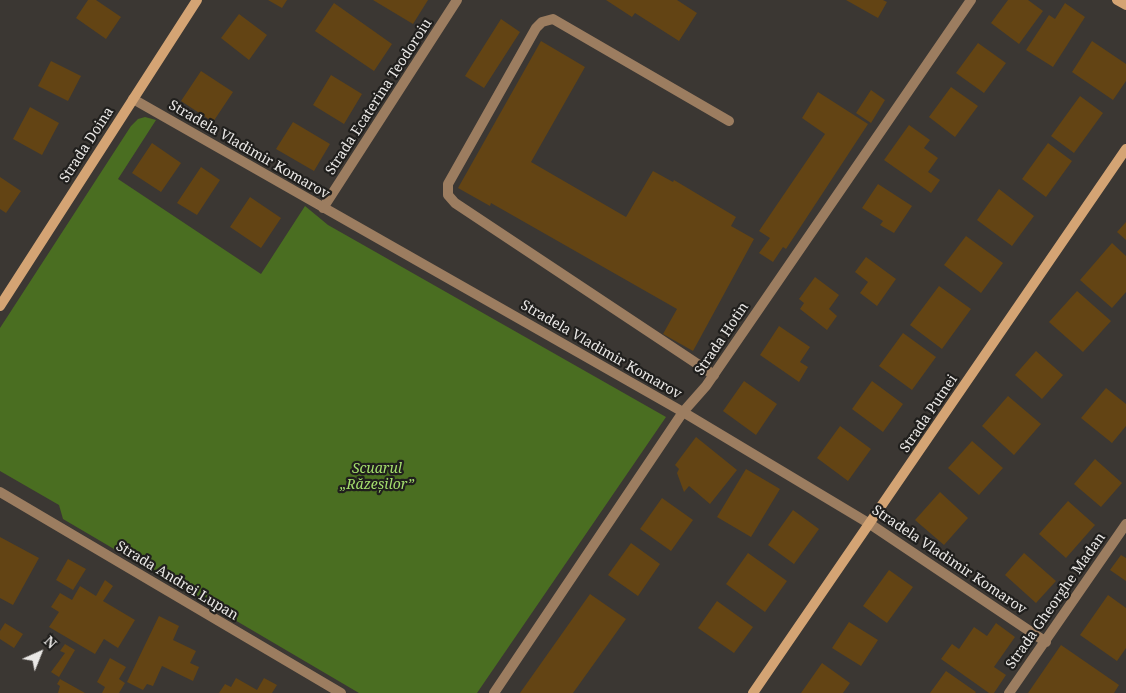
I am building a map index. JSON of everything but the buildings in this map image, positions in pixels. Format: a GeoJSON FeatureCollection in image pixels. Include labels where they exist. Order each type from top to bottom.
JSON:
{"type":"FeatureCollection","features":[{"type":"Feature","properties":{"kind":"street","name":"Strada Doina"},"geometry":{"type":"LineString","coordinates":[[0,306],[197,0]]}},
{"type":"Feature","properties":{"kind":"street","name":"Strada Ecaterina Teodoroiu"},"geometry":{"type":"LineString","coordinates":[[323,208],[457,0]]}},
{"type":"Feature","properties":{"kind":"street","name":"Strada Hotin"},"geometry":{"type":"LineString","coordinates":[[494,693],[683,412],[714,374],[971,0]]}},
{"type":"Feature","properties":{"kind":"street"},"geometry":{"type":"LineString","coordinates":[[1117,0],[1126,5]]}},
{"type":"Feature","properties":{"kind":"street"},"geometry":{"type":"LineString","coordinates":[[714,374],[455,203],[448,195],[448,184],[536,28],[548,21],[553,20],[729,121]]}},
{"type":"Feature","properties":{"kind":"street","name":"Stradela Vladimir Komarov"},"geometry":{"type":"LineString","coordinates":[[133,99],[683,412],[870,524],[1046,642]]}},
{"type":"Feature","properties":{"kind":"street","name":"Strada Putnei"},"geometry":{"type":"LineString","coordinates":[[753,693],[1126,149]]}},
{"type":"Feature","properties":{"kind":"street","name":"Strada Andrei Lupan"},"geometry":{"type":"LineString","coordinates":[[0,492],[341,693]]}},
{"type":"Feature","properties":{"kind":"street","name":"Strada Gheorghe Madan"},"geometry":{"type":"LineString","coordinates":[[1009,693],[1126,524]]}},
{"type":"Feature","properties":{"kind":"green space","name":"Scuarul „Răzeșilor”"},"geometry":{"type":"Polygon","coordinates":[[[145,117],[156,120],[118,179],[261,274],[305,206],[328,225],[666,417],[477,693],[359,693],[63,519],[59,505],[0,471],[0,328],[131,126],[138,119],[145,117]]]}}]}
